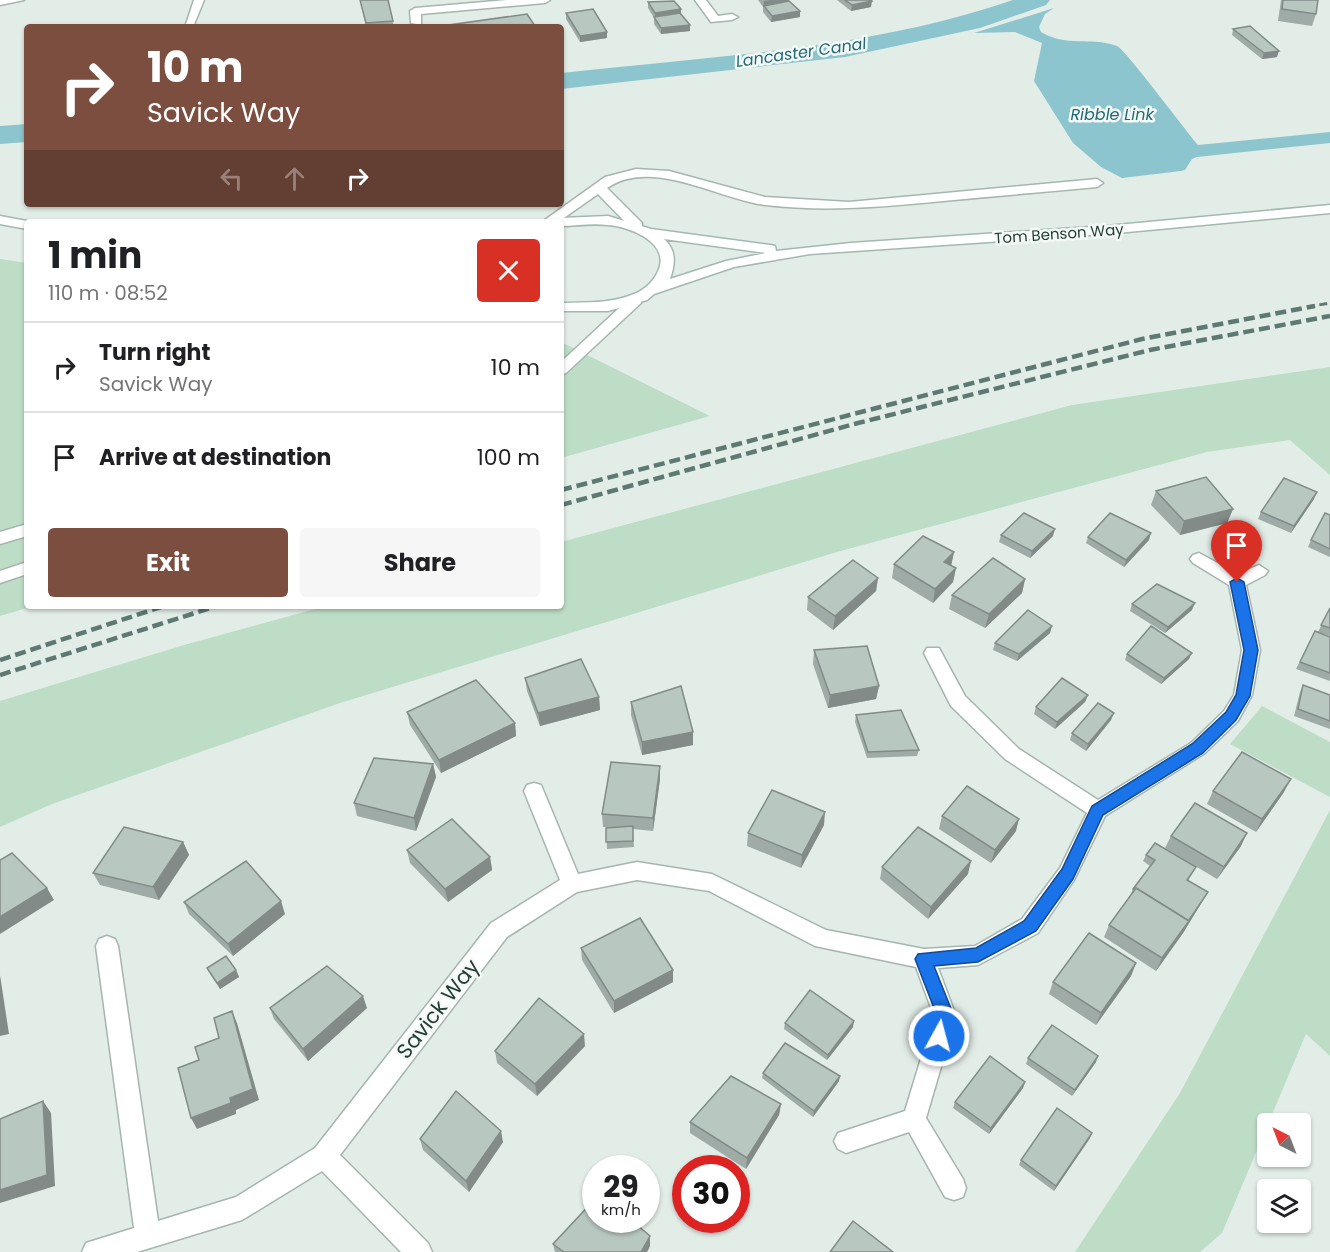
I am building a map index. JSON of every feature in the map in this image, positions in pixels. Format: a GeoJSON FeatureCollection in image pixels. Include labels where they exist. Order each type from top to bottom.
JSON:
{"type":"FeatureCollection","features":[{"type":"Feature","properties":{"kind":"street"},"geometry":{"type":"LineString","coordinates":[[0,2],[19,0]]}},
{"type":"Feature","properties":{"kind":"street"},"geometry":{"type":"LineString","coordinates":[[189,24],[198,0]]}},
{"type":"Feature","properties":{"kind":"street"},"geometry":{"type":"LineString","coordinates":[[416,24],[415,11],[545,0]]}},
{"type":"Feature","properties":{"kind":"street"},"geometry":{"type":"LineString","coordinates":[[700,0],[715,20],[732,17]]}},
{"type":"Feature","properties":{"kind":"street"},"geometry":{"type":"LineString","coordinates":[[554,219],[621,175],[669,175],[764,201],[849,206],[1097,183]]}},
{"type":"Feature","properties":{"kind":"street"},"geometry":{"type":"LineString","coordinates":[[600,188],[644,230],[664,245],[670,260],[667,275],[655,290]]}},
{"type":"Feature","properties":{"kind":"street","name":"Tom Benson Way"},"geometry":{"type":"LineString","coordinates":[[636,300],[704,271],[787,251],[1055,235],[1330,209]]}},
{"type":"Feature","properties":{"kind":"street","name":"Tom Benson Way"},"geometry":{"type":"LineString","coordinates":[[564,222],[596,219],[644,230],[787,251]]}},
{"type":"Feature","properties":{"kind":"street"},"geometry":{"type":"LineString","coordinates":[[0,220],[24,224]]}},
{"type":"Feature","properties":{"kind":"street"},"geometry":{"type":"LineString","coordinates":[[564,307],[595,309],[636,300]]}},
{"type":"Feature","properties":{"kind":"street"},"geometry":{"type":"LineString","coordinates":[[564,367],[636,300]]}},
{"type":"Feature","properties":{"kind":"street"},"geometry":{"type":"LineString","coordinates":[[0,538],[24,531]]}},
{"type":"Feature","properties":{"kind":"street"},"geometry":{"type":"LineString","coordinates":[[933,653],[958,701],[1012,754],[1098,810],[1197,748],[1231,716],[1243,696],[1251,650],[1237,582],[1199,559]]}},
{"type":"Feature","properties":{"kind":"street"},"geometry":{"type":"LineString","coordinates":[[0,577],[24,569]]}},
{"type":"Feature","properties":{"kind":"street"},"geometry":{"type":"LineString","coordinates":[[1237,582],[1259,571]]}},
{"type":"Feature","properties":{"kind":"street"},"geometry":{"type":"LineString","coordinates":[[534,791],[572,884]]}},
{"type":"Feature","properties":{"kind":"street","name":"Savick Way"},"geometry":{"type":"LineString","coordinates":[[95,1252],[242,1208],[324,1156],[499,930],[572,884],[637,871],[712,883],[823,939],[924,959],[978,955],[1030,926],[1067,874],[1098,810]]}},
{"type":"Feature","properties":{"kind":"street"},"geometry":{"type":"LineString","coordinates":[[106,946],[148,1236]]}},
{"type":"Feature","properties":{"kind":"street"},"geometry":{"type":"LineString","coordinates":[[924,959],[945,1016],[914,1119],[954,1188]]}},
{"type":"Feature","properties":{"kind":"street"},"geometry":{"type":"LineString","coordinates":[[846,1141],[914,1119]]}},
{"type":"Feature","properties":{"kind":"street"},"geometry":{"type":"LineString","coordinates":[[324,1156],[419,1252]]}},
{"type":"Feature","properties":{"kind":"green space"},"geometry":{"type":"Polygon","coordinates":[[[0,259],[24,263],[24,609],[0,616],[0,259]]]}},
{"type":"Feature","properties":{"kind":"green space"},"geometry":{"type":"Polygon","coordinates":[[[564,343],[710,416],[564,457],[564,343]]]}},
{"type":"Feature","properties":{"kind":"green space"},"geometry":{"type":"Polygon","coordinates":[[[1330,367],[1330,475],[1290,440],[1207,452],[837,552],[340,703],[52,804],[0,827],[0,701],[184,645],[315,609],[564,609],[564,541],[1072,405],[1330,367]]]}},
{"type":"Feature","properties":{"kind":"green space"},"geometry":{"type":"Polygon","coordinates":[[[1262,706],[1330,742],[1330,797],[1230,744],[1262,706]]]}},
{"type":"Feature","properties":{"kind":"green space"},"geometry":{"type":"Polygon","coordinates":[[[1330,810],[1330,1056],[1306,1034],[1273,1113],[1257,1113],[1257,1150],[1222,1233],[1200,1252],[1075,1252],[1180,1093],[1330,810]]]}},
{"type":"Feature","properties":{"kind":"water","name":"Ribble Link"},"geometry":{"type":"Polygon","coordinates":[[[1054,8],[1045,14],[1039,27],[1041,32],[1061,40],[1107,43],[1117,46],[1198,145],[1330,132],[1330,143],[1197,157],[1192,159],[1185,170],[1122,178],[1101,167],[1073,143],[1034,81],[1042,43],[1015,32],[974,33],[1054,8]]]}},
{"type":"Feature","properties":{"kind":"building"},"geometry":{"type":"Polygon","coordinates":[[[360,0],[388,0],[393,21],[366,23],[360,0]]]}},
{"type":"Feature","properties":{"kind":"building"},"geometry":{"type":"Polygon","coordinates":[[[845,0],[871,0],[872,1],[852,5],[845,0]]]}},
{"type":"Feature","properties":{"kind":"building"},"geometry":{"type":"Polygon","coordinates":[[[1283,0],[1318,0],[1316,14],[1282,9],[1283,0]]]}},
{"type":"Feature","properties":{"kind":"building"},"geometry":{"type":"Polygon","coordinates":[[[674,1],[681,9],[655,13],[648,2],[674,1]]]}},
{"type":"Feature","properties":{"kind":"building"},"geometry":{"type":"Polygon","coordinates":[[[789,1],[800,11],[772,16],[764,6],[789,1]]]}},
{"type":"Feature","properties":{"kind":"building"},"geometry":{"type":"Polygon","coordinates":[[[593,9],[607,32],[580,36],[566,13],[593,9]]]}},
{"type":"Feature","properties":{"kind":"building"},"geometry":{"type":"Polygon","coordinates":[[[680,13],[690,25],[661,28],[654,17],[680,13]]]}},
{"type":"Feature","properties":{"kind":"building"},"geometry":{"type":"Polygon","coordinates":[[[527,14],[534,24],[455,24],[527,14]]]}},
{"type":"Feature","properties":{"kind":"building"},"geometry":{"type":"Polygon","coordinates":[[[1250,26],[1279,51],[1264,53],[1233,29],[1250,26]]]}},
{"type":"Feature","properties":{"kind":"building"},"geometry":{"type":"Polygon","coordinates":[[[1206,477],[1233,509],[1184,521],[1156,491],[1206,477]]]}},
{"type":"Feature","properties":{"kind":"building"},"geometry":{"type":"Polygon","coordinates":[[[1284,478],[1317,492],[1294,526],[1261,512],[1284,478]]]}},
{"type":"Feature","properties":{"kind":"building"},"geometry":{"type":"Polygon","coordinates":[[[1024,513],[1055,529],[1032,551],[1001,535],[1024,513]]]}},
{"type":"Feature","properties":{"kind":"building"},"geometry":{"type":"Polygon","coordinates":[[[1110,513],[1151,533],[1126,560],[1088,537],[1110,513]]]}},
{"type":"Feature","properties":{"kind":"building"},"geometry":{"type":"Polygon","coordinates":[[[1325,513],[1330,515],[1330,549],[1311,540],[1325,513]]]}},
{"type":"Feature","properties":{"kind":"building"},"geometry":{"type":"Polygon","coordinates":[[[923,536],[954,552],[944,562],[956,568],[935,589],[894,564],[923,536]]]}},
{"type":"Feature","properties":{"kind":"building"},"geometry":{"type":"Polygon","coordinates":[[[993,558],[1025,579],[989,614],[952,595],[993,558]]]}},
{"type":"Feature","properties":{"kind":"building"},"geometry":{"type":"Polygon","coordinates":[[[853,560],[878,578],[835,616],[808,597],[853,560]]]}},
{"type":"Feature","properties":{"kind":"building"},"geometry":{"type":"Polygon","coordinates":[[[1157,584],[1195,603],[1168,627],[1132,604],[1157,584]]]}},
{"type":"Feature","properties":{"kind":"building"},"geometry":{"type":"Polygon","coordinates":[[[1330,608],[1330,628],[1321,625],[1330,608]]]}},
{"type":"Feature","properties":{"kind":"building"},"geometry":{"type":"Polygon","coordinates":[[[1028,610],[1052,626],[1019,654],[995,643],[1028,610]]]}},
{"type":"Feature","properties":{"kind":"building"},"geometry":{"type":"Polygon","coordinates":[[[1151,626],[1192,653],[1164,678],[1127,654],[1151,626]]]}},
{"type":"Feature","properties":{"kind":"building"},"geometry":{"type":"Polygon","coordinates":[[[1315,631],[1330,637],[1330,673],[1300,662],[1315,631]]]}},
{"type":"Feature","properties":{"kind":"building"},"geometry":{"type":"Polygon","coordinates":[[[867,646],[879,686],[830,695],[814,650],[867,646]]]}},
{"type":"Feature","properties":{"kind":"building"},"geometry":{"type":"Polygon","coordinates":[[[581,659],[599,697],[538,713],[525,678],[581,659]]]}},
{"type":"Feature","properties":{"kind":"building"},"geometry":{"type":"Polygon","coordinates":[[[1062,678],[1088,695],[1057,722],[1036,707],[1062,678]]]}},
{"type":"Feature","properties":{"kind":"building"},"geometry":{"type":"Polygon","coordinates":[[[476,680],[515,723],[439,760],[407,712],[476,680]]]}},
{"type":"Feature","properties":{"kind":"building"},"geometry":{"type":"Polygon","coordinates":[[[1303,685],[1330,695],[1330,721],[1298,709],[1303,685]]]}},
{"type":"Feature","properties":{"kind":"building"},"geometry":{"type":"Polygon","coordinates":[[[681,686],[693,732],[642,742],[631,702],[681,686]]]}},
{"type":"Feature","properties":{"kind":"building"},"geometry":{"type":"Polygon","coordinates":[[[1098,703],[1114,713],[1088,744],[1072,733],[1098,703]]]}},
{"type":"Feature","properties":{"kind":"building"},"geometry":{"type":"Polygon","coordinates":[[[901,710],[919,750],[868,752],[856,715],[901,710]]]}},
{"type":"Feature","properties":{"kind":"building"},"geometry":{"type":"Polygon","coordinates":[[[1242,752],[1291,779],[1262,819],[1213,791],[1242,752]]]}},
{"type":"Feature","properties":{"kind":"building"},"geometry":{"type":"Polygon","coordinates":[[[374,758],[433,764],[414,818],[354,803],[374,758]]]}},
{"type":"Feature","properties":{"kind":"building"},"geometry":{"type":"Polygon","coordinates":[[[611,762],[660,766],[653,818],[602,814],[611,762]]]}},
{"type":"Feature","properties":{"kind":"building"},"geometry":{"type":"Polygon","coordinates":[[[967,786],[1019,819],[995,850],[942,816],[967,786]]]}},
{"type":"Feature","properties":{"kind":"building"},"geometry":{"type":"Polygon","coordinates":[[[772,790],[825,812],[802,855],[748,833],[772,790]]]}},
{"type":"Feature","properties":{"kind":"building"},"geometry":{"type":"Polygon","coordinates":[[[1195,803],[1247,833],[1224,867],[1171,836],[1195,803]]]}},
{"type":"Feature","properties":{"kind":"building"},"geometry":{"type":"Polygon","coordinates":[[[452,819],[490,857],[445,889],[407,850],[452,819]]]}},
{"type":"Feature","properties":{"kind":"building"},"geometry":{"type":"Polygon","coordinates":[[[633,826],[633,841],[606,842],[606,828],[633,826]]]}},
{"type":"Feature","properties":{"kind":"building"},"geometry":{"type":"Polygon","coordinates":[[[124,827],[183,842],[153,887],[93,873],[124,827]]]}},
{"type":"Feature","properties":{"kind":"building"},"geometry":{"type":"Polygon","coordinates":[[[918,827],[971,861],[931,907],[882,867],[918,827]]]}},
{"type":"Feature","properties":{"kind":"building"},"geometry":{"type":"Polygon","coordinates":[[[1155,843],[1196,867],[1187,880],[1208,892],[1189,921],[1136,888],[1133,889],[1155,860],[1146,855],[1155,843]]]}},
{"type":"Feature","properties":{"kind":"building"},"geometry":{"type":"Polygon","coordinates":[[[12,853],[47,888],[0,917],[0,860],[12,853]]]}},
{"type":"Feature","properties":{"kind":"building"},"geometry":{"type":"Polygon","coordinates":[[[246,861],[281,901],[228,944],[184,902],[246,861]]]}},
{"type":"Feature","properties":{"kind":"building"},"geometry":{"type":"Polygon","coordinates":[[[1136,888],[1189,921],[1162,958],[1109,925],[1136,888]]]}},
{"type":"Feature","properties":{"kind":"building"},"geometry":{"type":"Polygon","coordinates":[[[640,918],[673,970],[614,1001],[581,948],[640,918]]]}},
{"type":"Feature","properties":{"kind":"building"},"geometry":{"type":"Polygon","coordinates":[[[1089,933],[1136,963],[1101,1013],[1053,982],[1089,933]]]}},
{"type":"Feature","properties":{"kind":"building"},"geometry":{"type":"Polygon","coordinates":[[[226,956],[236,970],[217,983],[207,968],[226,956]]]}},
{"type":"Feature","properties":{"kind":"building"},"geometry":{"type":"Polygon","coordinates":[[[327,966],[363,996],[303,1049],[270,1008],[327,966]]]}},
{"type":"Feature","properties":{"kind":"building"},"geometry":{"type":"Polygon","coordinates":[[[810,990],[854,1021],[828,1055],[785,1023],[810,990]]]}},
{"type":"Feature","properties":{"kind":"building"},"geometry":{"type":"Polygon","coordinates":[[[539,998],[584,1034],[535,1084],[495,1051],[539,998]]]}},
{"type":"Feature","properties":{"kind":"building"},"geometry":{"type":"Polygon","coordinates":[[[232,1011],[253,1089],[230,1098],[231,1103],[191,1118],[178,1068],[199,1060],[195,1047],[219,1038],[214,1018],[232,1011]]]}},
{"type":"Feature","properties":{"kind":"building"},"geometry":{"type":"Polygon","coordinates":[[[1052,1025],[1098,1056],[1075,1090],[1028,1058],[1052,1025]]]}},
{"type":"Feature","properties":{"kind":"building"},"geometry":{"type":"Polygon","coordinates":[[[785,1043],[840,1076],[814,1111],[763,1073],[785,1043]]]}},
{"type":"Feature","properties":{"kind":"building"},"geometry":{"type":"Polygon","coordinates":[[[990,1056],[1025,1082],[991,1128],[955,1102],[990,1056]]]}},
{"type":"Feature","properties":{"kind":"building"},"geometry":{"type":"Polygon","coordinates":[[[731,1076],[781,1104],[749,1155],[742,1155],[690,1122],[731,1076]]]}},
{"type":"Feature","properties":{"kind":"building"},"geometry":{"type":"Polygon","coordinates":[[[456,1091],[501,1131],[466,1181],[420,1139],[456,1091]]]}},
{"type":"Feature","properties":{"kind":"building"},"geometry":{"type":"Polygon","coordinates":[[[43,1101],[47,1175],[0,1190],[0,1119],[43,1101]]]}},
{"type":"Feature","properties":{"kind":"building"},"geometry":{"type":"Polygon","coordinates":[[[1057,1108],[1092,1133],[1056,1186],[1021,1160],[1057,1108]]]}},
{"type":"Feature","properties":{"kind":"building"},"geometry":{"type":"Polygon","coordinates":[[[582,1213],[582,1233],[646,1233],[650,1236],[641,1252],[564,1252],[553,1244],[582,1213]]]}},
{"type":"Feature","properties":{"kind":"building"},"geometry":{"type":"Polygon","coordinates":[[[853,1221],[893,1252],[830,1252],[853,1221]]]}},
{"type":"Feature","properties":{"kind":"waterway","name":"Lancaster Canal"},"geometry":{"type":"LineString","coordinates":[[564,81],[845,49],[971,23],[1037,0]]}},
{"type":"Feature","properties":{"kind":"waterway","name":"Lancaster Canal"},"geometry":{"type":"LineString","coordinates":[[0,135],[24,133]]}},
{"type":"Feature","properties":{"kind":"railway"},"geometry":{"type":"LineString","coordinates":[[1307,307],[1330,303]]}},
{"type":"Feature","properties":{"kind":"railway"},"geometry":{"type":"LineString","coordinates":[[564,489],[1142,339],[1315,306]]}},
{"type":"Feature","properties":{"kind":"railway"},"geometry":{"type":"LineString","coordinates":[[564,504],[858,423],[1150,350],[1330,316]]}},
{"type":"Feature","properties":{"kind":"railway"},"geometry":{"type":"LineString","coordinates":[[0,660],[155,609]]}},
{"type":"Feature","properties":{"kind":"railway"},"geometry":{"type":"LineString","coordinates":[[0,675],[208,609]]}},
{"type":"Feature","properties":{"kind":"route"},"geometry":{"type":"LineString","coordinates":[[939,1036],[945,1016],[924,959],[978,955],[1030,926],[1067,874],[1098,810],[1197,748],[1231,716],[1243,696],[1251,650],[1237,582]]}}]}
